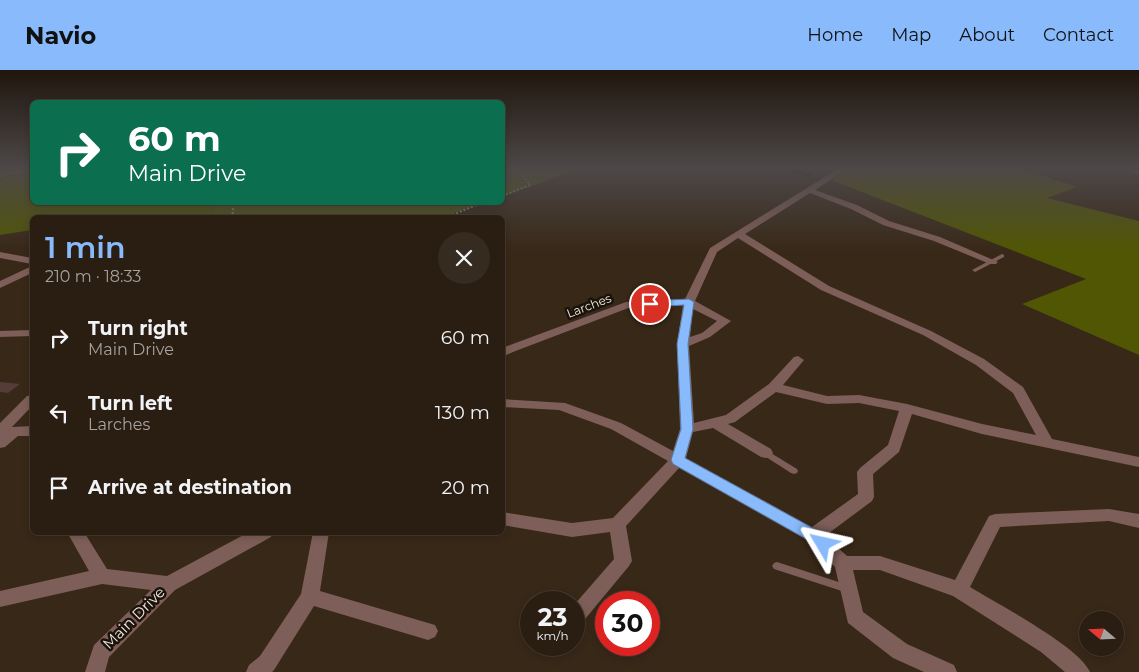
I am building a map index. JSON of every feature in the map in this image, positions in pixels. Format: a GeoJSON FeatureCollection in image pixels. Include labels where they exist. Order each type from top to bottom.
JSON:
{"type":"FeatureCollection","features":[{"type":"Feature","properties":{"kind":"street"},"geometry":{"type":"LineString","coordinates":[[505,519],[572,530],[617,524],[678,460],[687,429],[683,344],[689,302],[713,250],[801,195]]}},
{"type":"Feature","properties":{"kind":"street"},"geometry":{"type":"LineString","coordinates":[[822,195],[854,207],[886,223],[937,239],[993,262]]}},
{"type":"Feature","properties":{"kind":"street"},"geometry":{"type":"LineString","coordinates":[[738,234],[825,288],[926,333],[980,362],[1018,390],[1047,442]]}},
{"type":"Feature","properties":{"kind":"street"},"geometry":{"type":"LineString","coordinates":[[0,255],[30,261]]}},
{"type":"Feature","properties":{"kind":"street"},"geometry":{"type":"LineString","coordinates":[[0,285],[30,270]]}},
{"type":"Feature","properties":{"kind":"street"},"geometry":{"type":"LineString","coordinates":[[683,344],[706,335],[725,321],[689,302]]}},
{"type":"Feature","properties":{"kind":"street","name":"Larches"},"geometry":{"type":"LineString","coordinates":[[505,350],[630,304],[689,302]]}},
{"type":"Feature","properties":{"kind":"street"},"geometry":{"type":"LineString","coordinates":[[0,334],[30,333]]}},
{"type":"Feature","properties":{"kind":"street"},"geometry":{"type":"LineString","coordinates":[[687,429],[730,420],[774,387],[798,360]]}},
{"type":"Feature","properties":{"kind":"street"},"geometry":{"type":"LineString","coordinates":[[774,387],[827,400],[859,399],[907,408],[982,428],[1139,462]]}},
{"type":"Feature","properties":{"kind":"street"},"geometry":{"type":"LineString","coordinates":[[0,443],[5,432],[30,401]]}},
{"type":"Feature","properties":{"kind":"street"},"geometry":{"type":"LineString","coordinates":[[505,403],[560,406],[616,426],[813,535],[843,563],[855,617],[900,651],[947,672]]}},
{"type":"Feature","properties":{"kind":"street"},"geometry":{"type":"LineString","coordinates":[[813,535],[866,497],[865,472],[894,448],[907,408]]}},
{"type":"Feature","properties":{"kind":"street"},"geometry":{"type":"LineString","coordinates":[[715,423],[766,453]]}},
{"type":"Feature","properties":{"kind":"street"},"geometry":{"type":"LineString","coordinates":[[5,432],[30,431]]}},
{"type":"Feature","properties":{"kind":"street"},"geometry":{"type":"LineString","coordinates":[[959,590],[995,520],[1108,515],[1139,521]]}},
{"type":"Feature","properties":{"kind":"street"},"geometry":{"type":"LineString","coordinates":[[585,605],[623,560],[617,524]]}},
{"type":"Feature","properties":{"kind":"street"},"geometry":{"type":"LineString","coordinates":[[77,535],[102,576]]}},
{"type":"Feature","properties":{"kind":"street","name":"Main Drive"},"geometry":{"type":"LineString","coordinates":[[95,672],[101,652],[169,584],[259,535]]}},
{"type":"Feature","properties":{"kind":"street"},"geometry":{"type":"LineString","coordinates":[[256,672],[267,663],[310,596],[320,535]]}},
{"type":"Feature","properties":{"kind":"street"},"geometry":{"type":"LineString","coordinates":[[843,563],[880,563],[959,590],[1048,646],[1080,672]]}},
{"type":"Feature","properties":{"kind":"street"},"geometry":{"type":"LineString","coordinates":[[0,599],[102,576],[169,584]]}},
{"type":"Feature","properties":{"kind":"street"},"geometry":{"type":"LineString","coordinates":[[310,596],[428,631]]}},
{"type":"Feature","properties":{"kind":"lane"},"geometry":{"type":"LineString","coordinates":[[976,270],[1002,256]]}},
{"type":"Feature","properties":{"kind":"lane"},"geometry":{"type":"LineString","coordinates":[[766,453],[794,471]]}},
{"type":"Feature","properties":{"kind":"lane"},"geometry":{"type":"LineString","coordinates":[[777,566],[848,589]]}},
{"type":"Feature","properties":{"kind":"path"},"geometry":{"type":"LineString","coordinates":[[452,215],[477,205]]}},
{"type":"Feature","properties":{"kind":"green space"},"geometry":{"type":"Polygon","coordinates":[[[0,195],[30,195],[30,205],[215,205],[210,215],[30,215],[30,230],[0,235],[0,195]]]}},
{"type":"Feature","properties":{"kind":"green space"},"geometry":{"type":"Polygon","coordinates":[[[870,195],[1055,195],[1047,198],[1139,221],[1139,355],[1022,304],[1086,279],[870,195]]]}},
{"type":"Feature","properties":{"kind":"green space"},"geometry":{"type":"Polygon","coordinates":[[[215,205],[477,205],[449,215],[210,215],[215,205]]]}},
{"type":"Feature","properties":{"kind":"building"},"geometry":{"type":"Polygon","coordinates":[[[0,382],[20,384],[8,393],[0,392],[0,382]]]}},
{"type":"Feature","properties":{"kind":"route"},"geometry":{"type":"LineString","coordinates":[[650,304],[689,302],[683,344],[687,429],[678,460],[813,535],[823,544]]}}]}
